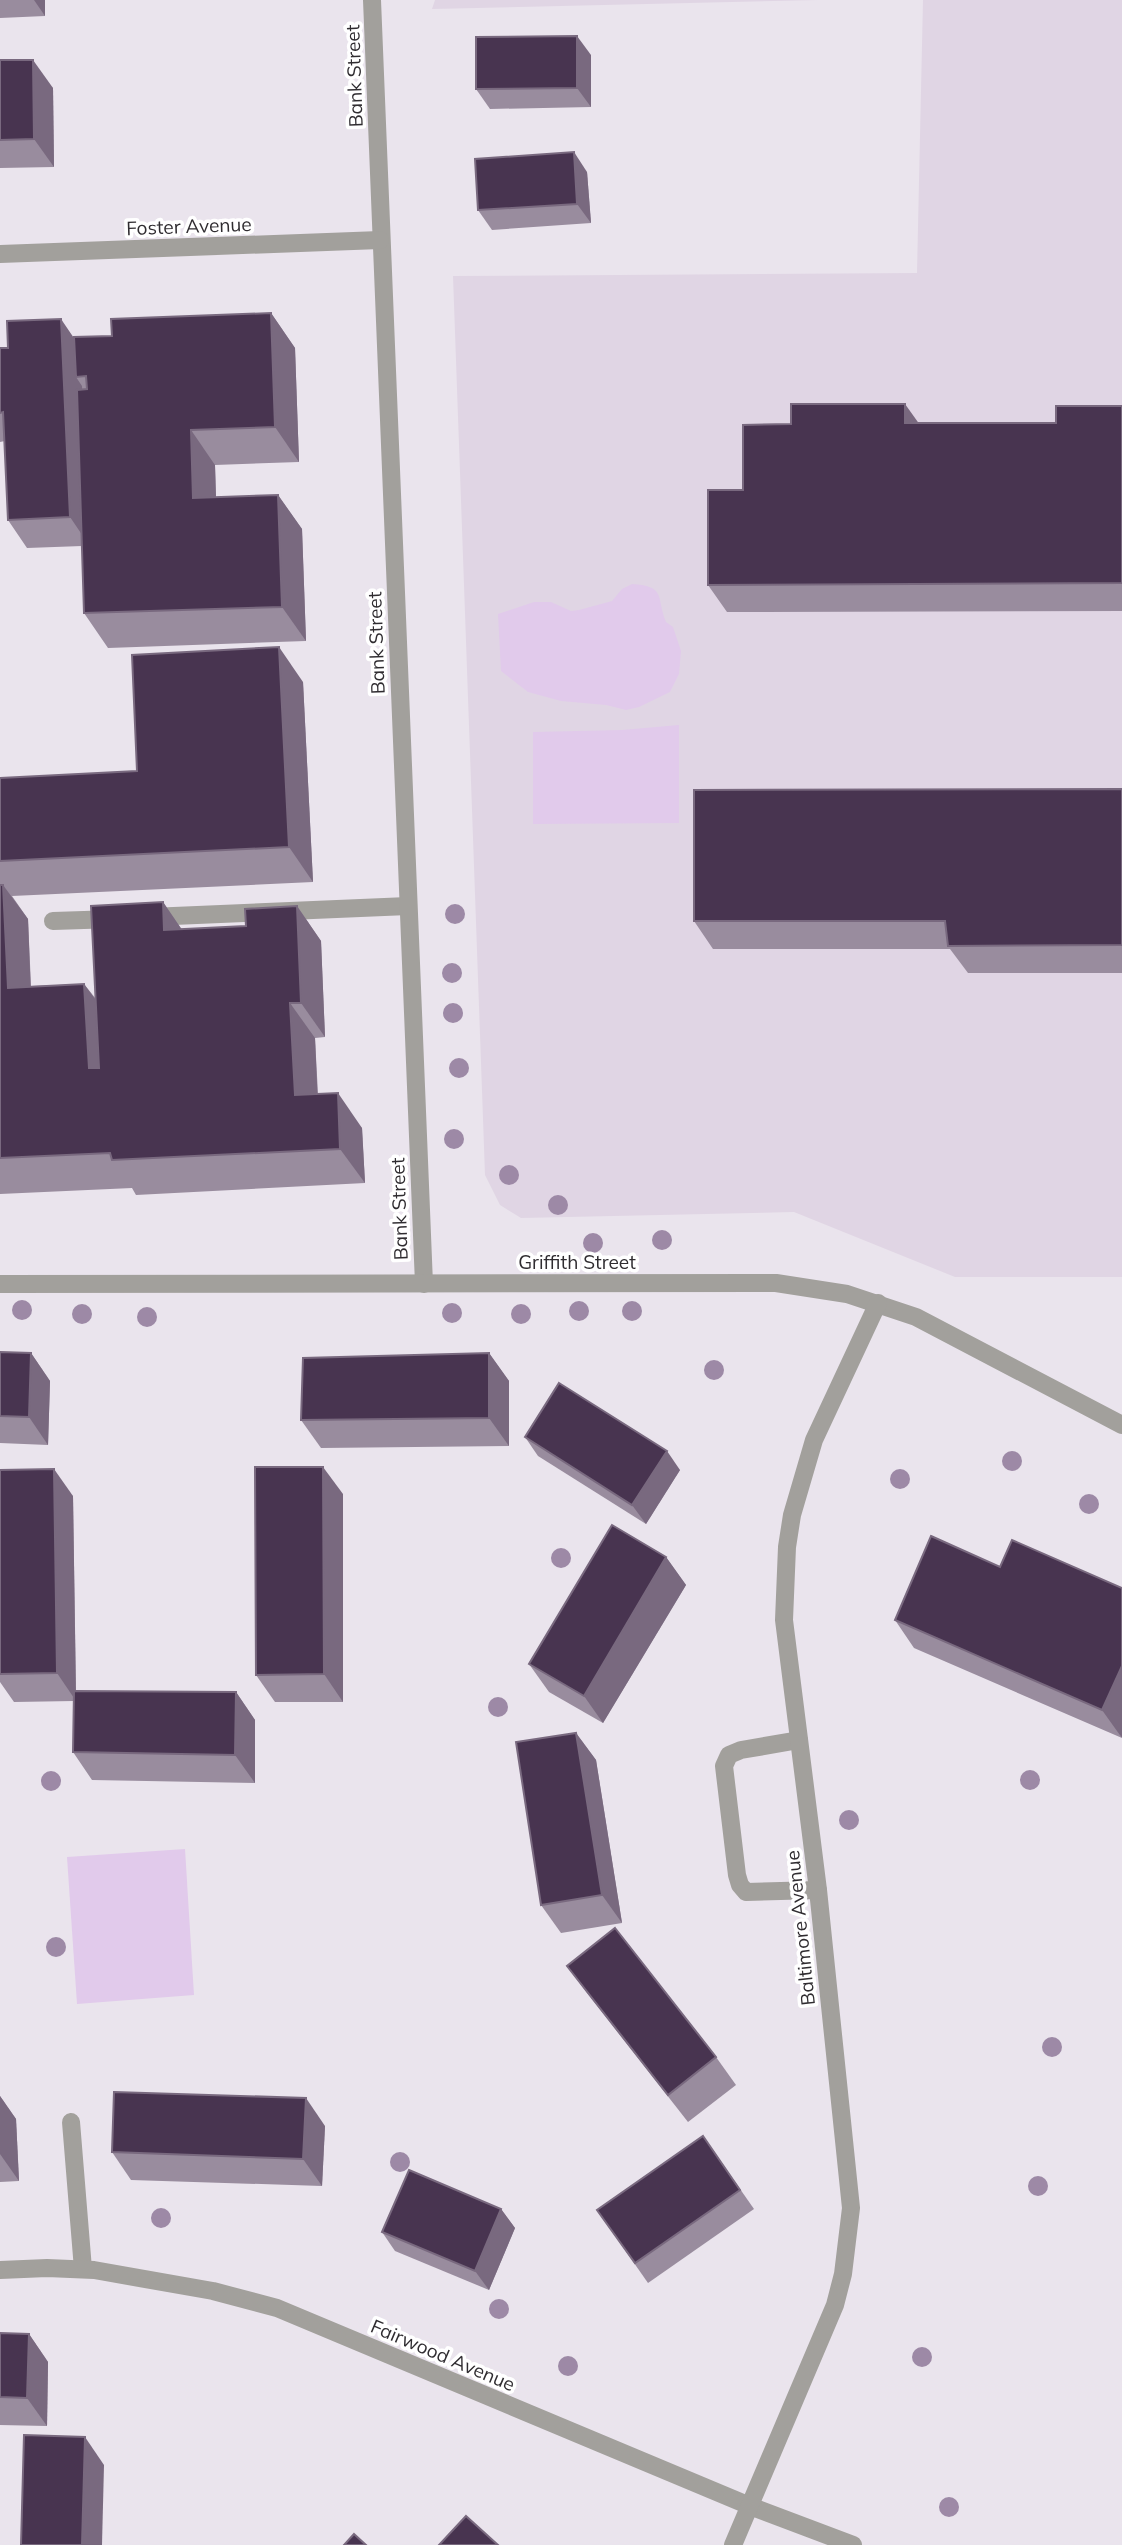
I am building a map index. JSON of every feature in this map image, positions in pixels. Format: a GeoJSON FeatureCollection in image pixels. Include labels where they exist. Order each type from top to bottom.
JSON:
{"type":"FeatureCollection","features":[{"type":"Feature","properties":{"kind":"street","name":"Bank Street"},"geometry":{"type":"LineString","coordinates":[[372,0],[424,1284]]}},
{"type":"Feature","properties":{"kind":"street","name":"Foster Avenue"},"geometry":{"type":"LineString","coordinates":[[0,254],[380,240]]}},
{"type":"Feature","properties":{"kind":"street"},"geometry":{"type":"LineString","coordinates":[[53,921],[408,906]]}},
{"type":"Feature","properties":{"kind":"street","name":"Griffith Street"},"geometry":{"type":"LineString","coordinates":[[0,1284],[776,1283],[847,1294],[916,1317],[1122,1425]]}},
{"type":"Feature","properties":{"kind":"street","name":"Baltimore Avenue"},"geometry":{"type":"LineString","coordinates":[[733,2545],[835,2305],[843,2274],[850,2221],[851,2208],[818,1890],[784,1620],[787,1547],[792,1510],[814,1440],[878,1303]]}},
{"type":"Feature","properties":{"kind":"street"},"geometry":{"type":"LineString","coordinates":[[799,1740],[741,1750],[729,1755],[724,1766],[737,1875],[746,1892],[818,1890]]}},
{"type":"Feature","properties":{"kind":"street"},"geometry":{"type":"LineString","coordinates":[[71,2122],[83,2269]]}},
{"type":"Feature","properties":{"kind":"street","name":"Fairwood Avenue"},"geometry":{"type":"LineString","coordinates":[[0,2270],[83,2269],[213,2291],[277,2308],[750,2506],[853,2545]]}},
{"type":"Feature","properties":{"kind":"shaded area"},"geometry":{"type":"Polygon","coordinates":[[[435,0],[818,0],[432,9],[435,0]]]}},
{"type":"Feature","properties":{"kind":"shaded area"},"geometry":{"type":"Polygon","coordinates":[[[923,0],[1122,0],[1122,1277],[955,1277],[794,1212],[521,1218],[500,1205],[485,1175],[453,276],[917,273],[923,0]]]}},
{"type":"Feature","properties":{"kind":"shaded area"},"geometry":{"type":"Polygon","coordinates":[[[632,584],[651,587],[656,591],[666,622],[673,627],[681,651],[679,674],[670,692],[639,707],[626,710],[606,705],[561,701],[528,692],[501,671],[498,614],[534,602],[551,602],[571,611],[579,610],[612,601],[622,589],[632,584]]]}},
{"type":"Feature","properties":{"kind":"shaded area"},"geometry":{"type":"Polygon","coordinates":[[[679,725],[679,823],[533,824],[533,732],[622,730],[679,725]]]}},
{"type":"Feature","properties":{"kind":"shaded area"},"geometry":{"type":"Polygon","coordinates":[[[185,1849],[194,1995],[77,2004],[67,1857],[185,1849]]]}},
{"type":"Feature","properties":{"kind":"building"},"geometry":{"type":"Polygon","coordinates":[[[577,36],[577,88],[476,89],[476,37],[577,36]]]}},
{"type":"Feature","properties":{"kind":"building"},"geometry":{"type":"Polygon","coordinates":[[[0,60],[33,60],[34,139],[0,140],[0,60]]]}},
{"type":"Feature","properties":{"kind":"building"},"geometry":{"type":"Polygon","coordinates":[[[574,152],[577,204],[478,210],[475,159],[574,152]]]}},
{"type":"Feature","properties":{"kind":"building"},"geometry":{"type":"Polygon","coordinates":[[[271,313],[275,427],[191,430],[193,498],[278,495],[282,607],[84,613],[77,390],[87,389],[86,376],[76,377],[74,337],[112,336],[111,319],[271,313]]]}},
{"type":"Feature","properties":{"kind":"building"},"geometry":{"type":"Polygon","coordinates":[[[61,319],[70,517],[8,520],[3,412],[0,413],[0,348],[8,348],[7,321],[61,319]]]}},
{"type":"Feature","properties":{"kind":"building"},"geometry":{"type":"Polygon","coordinates":[[[791,404],[905,404],[905,423],[1056,423],[1056,406],[1122,406],[1122,583],[708,585],[708,490],[743,490],[743,425],[791,424],[791,404]]]}},
{"type":"Feature","properties":{"kind":"building"},"geometry":{"type":"Polygon","coordinates":[[[279,647],[289,847],[0,861],[0,778],[137,771],[132,655],[279,647]]]}},
{"type":"Feature","properties":{"kind":"building"},"geometry":{"type":"Polygon","coordinates":[[[1122,789],[1122,945],[948,946],[945,921],[694,921],[694,790],[1122,789]]]}},
{"type":"Feature","properties":{"kind":"building"},"geometry":{"type":"Polygon","coordinates":[[[0,885],[3,885],[8,988],[84,984],[89,1068],[99,1068],[91,906],[163,902],[164,930],[246,926],[245,909],[297,906],[301,1003],[290,1003],[295,1095],[338,1093],[340,1149],[112,1160],[110,1153],[0,1158],[0,885]]]}},
{"type":"Feature","properties":{"kind":"building"},"geometry":{"type":"Polygon","coordinates":[[[0,1352],[31,1353],[29,1417],[0,1416],[0,1352]]]}},
{"type":"Feature","properties":{"kind":"building"},"geometry":{"type":"Polygon","coordinates":[[[489,1353],[489,1418],[301,1420],[303,1358],[489,1353]]]}},
{"type":"Feature","properties":{"kind":"building"},"geometry":{"type":"Polygon","coordinates":[[[559,1383],[667,1451],[632,1505],[525,1437],[559,1383]]]}},
{"type":"Feature","properties":{"kind":"building"},"geometry":{"type":"Polygon","coordinates":[[[255,1467],[323,1467],[324,1674],[256,1675],[255,1467]]]}},
{"type":"Feature","properties":{"kind":"building"},"geometry":{"type":"Polygon","coordinates":[[[54,1469],[57,1673],[0,1674],[0,1470],[54,1469]]]}},
{"type":"Feature","properties":{"kind":"building"},"geometry":{"type":"Polygon","coordinates":[[[612,1525],[666,1557],[584,1696],[529,1664],[612,1525]]]}},
{"type":"Feature","properties":{"kind":"building"},"geometry":{"type":"Polygon","coordinates":[[[931,1536],[1000,1567],[1012,1540],[1122,1588],[1122,1666],[1102,1710],[895,1620],[931,1536]]]}},
{"type":"Feature","properties":{"kind":"building"},"geometry":{"type":"Polygon","coordinates":[[[74,1691],[236,1692],[235,1755],[73,1752],[74,1691]]]}},
{"type":"Feature","properties":{"kind":"building"},"geometry":{"type":"Polygon","coordinates":[[[576,1733],[602,1895],[541,1905],[516,1742],[576,1733]]]}},
{"type":"Feature","properties":{"kind":"building"},"geometry":{"type":"Polygon","coordinates":[[[615,1928],[716,2057],[668,2095],[567,1966],[615,1928]]]}},
{"type":"Feature","properties":{"kind":"building"},"geometry":{"type":"Polygon","coordinates":[[[114,2092],[306,2098],[303,2159],[112,2152],[114,2092]]]}},
{"type":"Feature","properties":{"kind":"building"},"geometry":{"type":"Polygon","coordinates":[[[703,2136],[740,2190],[635,2263],[597,2210],[703,2136]]]}},
{"type":"Feature","properties":{"kind":"building"},"geometry":{"type":"Polygon","coordinates":[[[409,2170],[501,2209],[475,2271],[382,2232],[409,2170]]]}},
{"type":"Feature","properties":{"kind":"building"},"geometry":{"type":"Polygon","coordinates":[[[0,2333],[29,2334],[27,2398],[0,2397],[0,2333]]]}},
{"type":"Feature","properties":{"kind":"building"},"geometry":{"type":"Polygon","coordinates":[[[24,2435],[85,2437],[82,2545],[21,2545],[24,2435]]]}},
{"type":"Feature","properties":{"kind":"building"},"geometry":{"type":"Polygon","coordinates":[[[466,2516],[498,2545],[439,2545],[466,2516]]]}},
{"type":"Feature","properties":{"kind":"building"},"geometry":{"type":"Polygon","coordinates":[[[354,2534],[366,2545],[344,2545],[354,2534]]]}}]}
